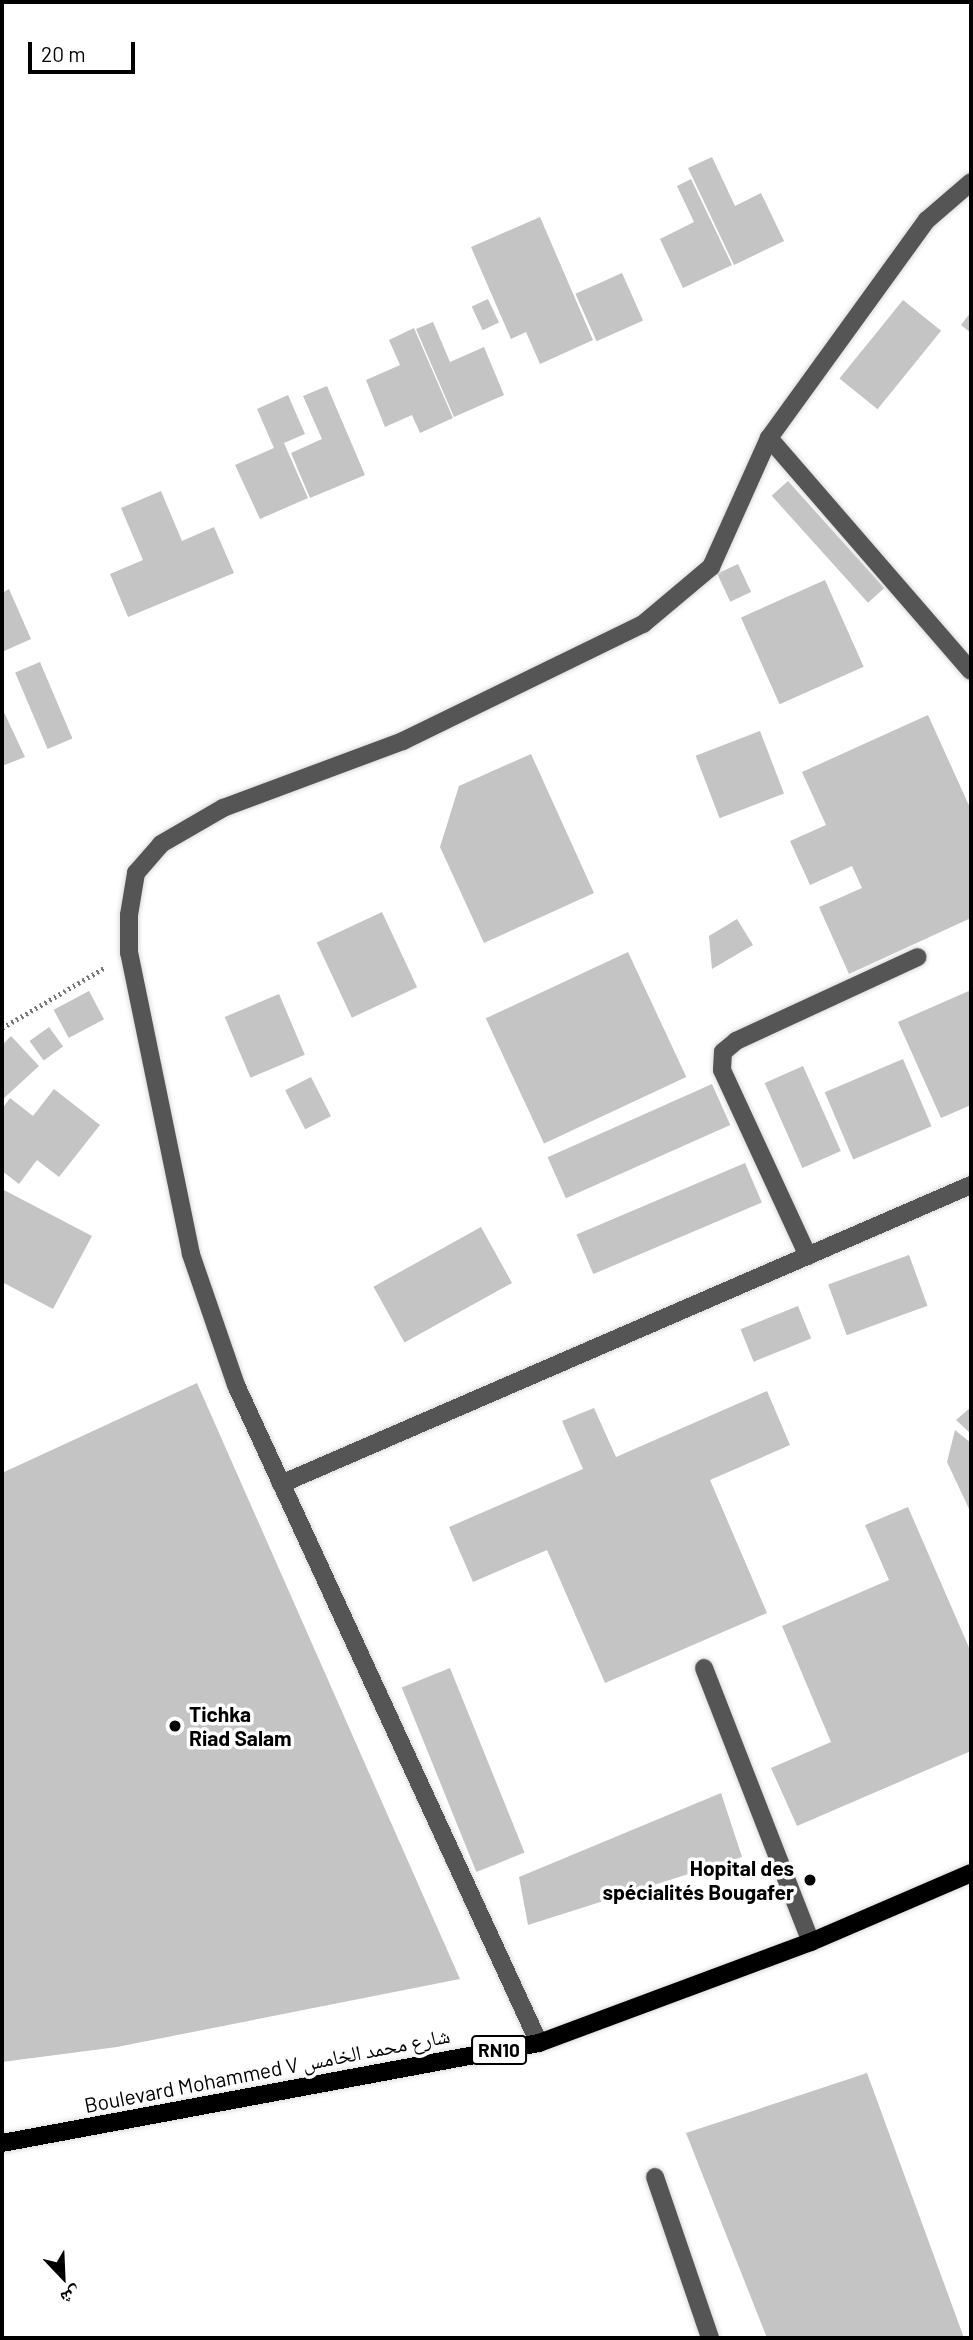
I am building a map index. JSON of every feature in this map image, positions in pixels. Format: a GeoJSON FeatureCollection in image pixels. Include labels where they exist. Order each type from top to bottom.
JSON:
{"type":"FeatureCollection","features":[{"type":"Feature","properties":{"kind":"main road","name":"Boulevard Mohammed V شارع محمد الخامس"},"geometry":{"type":"LineString","coordinates":[[2,2143],[539,2043],[811,1942],[971,1873]]}},
{"type":"Feature","properties":{"kind":"street"},"geometry":{"type":"LineString","coordinates":[[539,2043],[236,1385],[191,1254],[130,953],[129,915],[136,873],[161,844],[223,808],[452,719],[643,624],[711,567],[769,438],[927,220],[971,181]]}},
{"type":"Feature","properties":{"kind":"street"},"geometry":{"type":"LineString","coordinates":[[769,438],[971,671]]}},
{"type":"Feature","properties":{"kind":"street"},"geometry":{"type":"LineString","coordinates":[[808,1255],[722,1070],[723,1052],[736,1041],[918,957]]}},
{"type":"Feature","properties":{"kind":"street"},"geometry":{"type":"LineString","coordinates":[[281,1484],[971,1185]]}},
{"type":"Feature","properties":{"kind":"street"},"geometry":{"type":"LineString","coordinates":[[704,1668],[811,1942]]}},
{"type":"Feature","properties":{"kind":"street"},"geometry":{"type":"LineString","coordinates":[[655,2177],[710,2338]]}},
{"type":"Feature","properties":{"kind":"path"},"geometry":{"type":"LineString","coordinates":[[2,1028],[130,953]]}},
{"type":"Feature","properties":{"kind":"building"},"geometry":{"type":"Polygon","coordinates":[[[712,157],[735,206],[761,193],[784,241],[734,265],[688,168],[712,157]]]}},
{"type":"Feature","properties":{"kind":"building"},"geometry":{"type":"Polygon","coordinates":[[[691,179],[732,265],[683,288],[660,239],[694,222],[677,186],[691,179]]]}},
{"type":"Feature","properties":{"kind":"building"},"geometry":{"type":"Polygon","coordinates":[[[540,217],[593,340],[540,364],[526,332],[511,339],[471,247],[540,217]]]}},
{"type":"Feature","properties":{"kind":"building"},"geometry":{"type":"Polygon","coordinates":[[[622,273],[643,321],[597,341],[575,294],[622,273]]]}},
{"type":"Feature","properties":{"kind":"building"},"geometry":{"type":"Polygon","coordinates":[[[488,299],[499,323],[483,330],[472,307],[488,299]]]}},
{"type":"Feature","properties":{"kind":"building"},"geometry":{"type":"Polygon","coordinates":[[[903,300],[941,331],[878,409],[839,378],[903,300]]]}},
{"type":"Feature","properties":{"kind":"building"},"geometry":{"type":"Polygon","coordinates":[[[971,312],[971,333],[961,325],[971,312]]]}},
{"type":"Feature","properties":{"kind":"building"},"geometry":{"type":"Polygon","coordinates":[[[433,322],[450,362],[484,347],[504,395],[454,417],[416,329],[433,322]]]}},
{"type":"Feature","properties":{"kind":"building"},"geometry":{"type":"Polygon","coordinates":[[[414,328],[453,418],[420,433],[412,415],[385,427],[366,380],[400,365],[389,340],[414,328]]]}},
{"type":"Feature","properties":{"kind":"building"},"geometry":{"type":"Polygon","coordinates":[[[327,386],[365,475],[310,498],[291,453],[322,439],[303,396],[327,386]]]}},
{"type":"Feature","properties":{"kind":"building"},"geometry":{"type":"Polygon","coordinates":[[[288,395],[305,434],[284,443],[308,498],[260,519],[235,465],[274,448],[257,409],[288,395]]]}},
{"type":"Feature","properties":{"kind":"building"},"geometry":{"type":"Polygon","coordinates":[[[788,481],[884,588],[868,603],[772,496],[788,481]]]}},
{"type":"Feature","properties":{"kind":"building"},"geometry":{"type":"Polygon","coordinates":[[[161,491],[182,541],[214,527],[234,573],[128,617],[110,574],[143,560],[121,508],[161,491]]]}},
{"type":"Feature","properties":{"kind":"building"},"geometry":{"type":"Polygon","coordinates":[[[738,564],[751,592],[730,602],[717,574],[738,564]]]}},
{"type":"Feature","properties":{"kind":"building"},"geometry":{"type":"Polygon","coordinates":[[[825,580],[864,667],[780,704],[741,617],[825,580]]]}},
{"type":"Feature","properties":{"kind":"building"},"geometry":{"type":"Polygon","coordinates":[[[9,589],[31,639],[2,652],[2,593],[9,589]]]}},
{"type":"Feature","properties":{"kind":"building"},"geometry":{"type":"Polygon","coordinates":[[[40,662],[72,738],[48,749],[15,673],[40,662]]]}},
{"type":"Feature","properties":{"kind":"building"},"geometry":{"type":"Polygon","coordinates":[[[2,708],[25,757],[2,766],[2,708]]]}},
{"type":"Feature","properties":{"kind":"building"},"geometry":{"type":"Polygon","coordinates":[[[928,715],[971,810],[971,918],[849,974],[819,907],[862,888],[852,866],[810,885],[790,841],[826,825],[802,772],[928,715]]]}},
{"type":"Feature","properties":{"kind":"building"},"geometry":{"type":"Polygon","coordinates":[[[760,731],[784,794],[720,818],[696,756],[760,731]]]}},
{"type":"Feature","properties":{"kind":"building"},"geometry":{"type":"Polygon","coordinates":[[[531,754],[594,893],[484,943],[440,847],[459,786],[531,754]]]}},
{"type":"Feature","properties":{"kind":"building"},"geometry":{"type":"Polygon","coordinates":[[[382,912],[417,987],[352,1018],[317,942],[382,912]]]}},
{"type":"Feature","properties":{"kind":"building"},"geometry":{"type":"Polygon","coordinates":[[[737,919],[753,945],[712,969],[709,936],[737,919]]]}},
{"type":"Feature","properties":{"kind":"building"},"geometry":{"type":"Polygon","coordinates":[[[628,952],[686,1077],[544,1143],[486,1018],[628,952]]]}},
{"type":"Feature","properties":{"kind":"building"},"geometry":{"type":"Polygon","coordinates":[[[971,990],[971,1105],[941,1118],[898,1022],[971,990]]]}},
{"type":"Feature","properties":{"kind":"building"},"geometry":{"type":"Polygon","coordinates":[[[89,991],[104,1019],[69,1038],[54,1010],[89,991]]]}},
{"type":"Feature","properties":{"kind":"building"},"geometry":{"type":"Polygon","coordinates":[[[279,994],[305,1055],[250,1078],[225,1017],[279,994]]]}},
{"type":"Feature","properties":{"kind":"building"},"geometry":{"type":"Polygon","coordinates":[[[49,1027],[63,1046],[44,1061],[30,1041],[49,1027]]]}},
{"type":"Feature","properties":{"kind":"building"},"geometry":{"type":"Polygon","coordinates":[[[11,1036],[39,1066],[2,1100],[2,1045],[11,1036]]]}},
{"type":"Feature","properties":{"kind":"building"},"geometry":{"type":"Polygon","coordinates":[[[903,1059],[932,1126],[853,1159],[825,1092],[903,1059]]]}},
{"type":"Feature","properties":{"kind":"building"},"geometry":{"type":"Polygon","coordinates":[[[803,1066],[841,1151],[802,1168],[765,1083],[803,1066]]]}},
{"type":"Feature","properties":{"kind":"building"},"geometry":{"type":"Polygon","coordinates":[[[311,1077],[331,1116],[305,1129],[285,1090],[311,1077]]]}},
{"type":"Feature","properties":{"kind":"building"},"geometry":{"type":"Polygon","coordinates":[[[712,1084],[730,1125],[566,1198],[548,1157],[712,1084]]]}},
{"type":"Feature","properties":{"kind":"building"},"geometry":{"type":"Polygon","coordinates":[[[54,1089],[100,1125],[59,1177],[37,1160],[19,1184],[2,1171],[2,1109],[10,1098],[33,1116],[54,1089]]]}},
{"type":"Feature","properties":{"kind":"building"},"geometry":{"type":"Polygon","coordinates":[[[745,1163],[762,1203],[593,1274],[577,1235],[745,1163]]]}},
{"type":"Feature","properties":{"kind":"building"},"geometry":{"type":"Polygon","coordinates":[[[2,1189],[92,1236],[53,1309],[2,1282],[2,1189]]]}},
{"type":"Feature","properties":{"kind":"building"},"geometry":{"type":"Polygon","coordinates":[[[481,1227],[512,1283],[404,1343],[373,1287],[481,1227]]]}},
{"type":"Feature","properties":{"kind":"building"},"geometry":{"type":"Polygon","coordinates":[[[909,1255],[927,1306],[847,1335],[828,1284],[909,1255]]]}},
{"type":"Feature","properties":{"kind":"building"},"geometry":{"type":"Polygon","coordinates":[[[798,1306],[811,1338],[754,1362],[741,1329],[798,1306]]]}},
{"type":"Feature","properties":{"kind":"building","name":"Tichka Riad Salam"},"geometry":{"type":"Polygon","coordinates":[[[197,1383],[460,1979],[117,2047],[2,2062],[2,1473],[197,1383]]]}},
{"type":"Feature","properties":{"kind":"building"},"geometry":{"type":"Polygon","coordinates":[[[767,1391],[790,1445],[710,1480],[767,1613],[605,1683],[547,1550],[473,1582],[449,1527],[583,1469],[562,1421],[594,1408],[616,1457],[767,1391]]]}},
{"type":"Feature","properties":{"kind":"building"},"geometry":{"type":"Polygon","coordinates":[[[971,1407],[971,1434],[956,1420],[971,1407]]]}},
{"type":"Feature","properties":{"kind":"building"},"geometry":{"type":"Polygon","coordinates":[[[955,1430],[971,1443],[971,1513],[947,1462],[955,1430]]]}},
{"type":"Feature","properties":{"kind":"building"},"geometry":{"type":"Polygon","coordinates":[[[908,1507],[971,1652],[971,1751],[797,1826],[771,1768],[831,1742],[782,1626],[889,1580],[865,1525],[908,1507]]]}},
{"type":"Feature","properties":{"kind":"building"},"geometry":{"type":"Polygon","coordinates":[[[450,1668],[525,1853],[476,1872],[402,1687],[450,1668]]]}},
{"type":"Feature","properties":{"kind":"building"},"geometry":{"type":"Polygon","coordinates":[[[721,1793],[742,1857],[528,1925],[519,1877],[721,1793]]]}},
{"type":"Feature","properties":{"kind":"building"},"geometry":{"type":"Polygon","coordinates":[[[867,2073],[964,2338],[767,2338],[686,2133],[867,2073]]]}},
{"type":"Feature","properties":{"kind":"place","name":"Tichka Riad Salam"},"geometry":{"type":"Point","coordinates":[175,1726]}},
{"type":"Feature","properties":{"kind":"place","name":"Hopital des spécialités Bougafer"},"geometry":{"type":"Point","coordinates":[810,1880]}}]}
